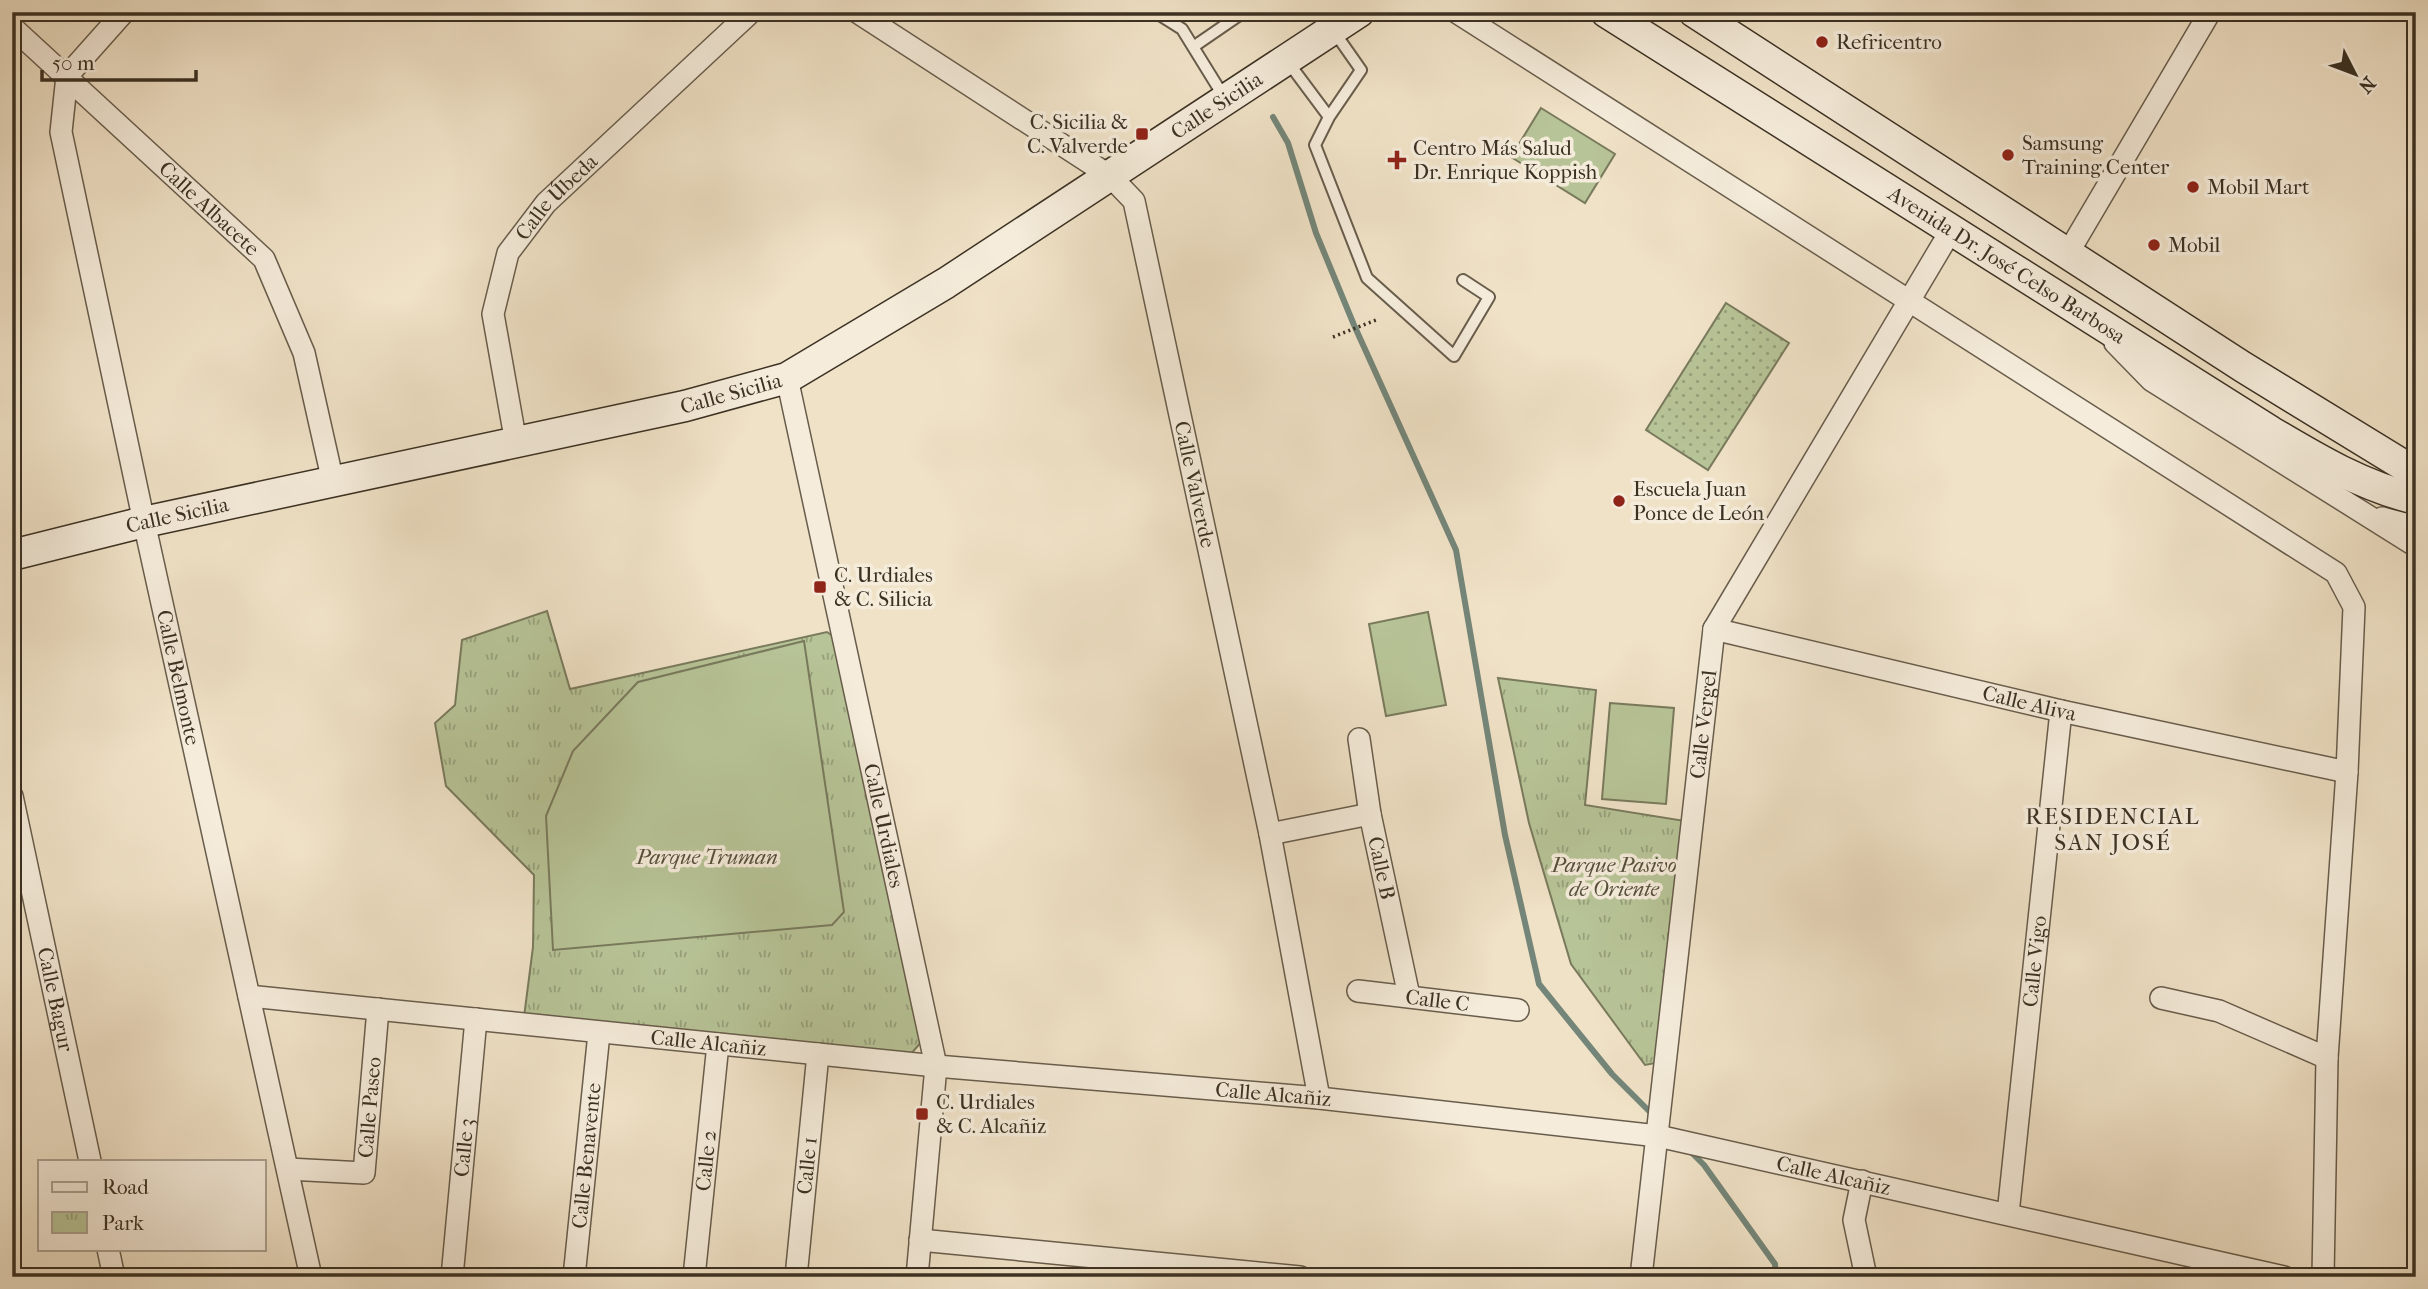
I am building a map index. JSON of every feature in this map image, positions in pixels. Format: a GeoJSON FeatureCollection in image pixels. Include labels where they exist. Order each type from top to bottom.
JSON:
{"type":"FeatureCollection","features":[{"type":"Feature","properties":{"kind":"main road","name":"Calle Sicilia"},"geometry":{"type":"LineString","coordinates":[[12,555],[144,522],[685,406],[787,378],[946,284],[1359,12]]}},
{"type":"Feature","properties":{"kind":"main road","name":"Avenida Dr. José Celso Barbosa"},"geometry":{"type":"LineString","coordinates":[[1606,12],[1950,232],[2331,467],[2381,491],[2416,499]]}},
{"type":"Feature","properties":{"kind":"main road","name":"Avenida Dr. José Celso Barbosa"},"geometry":{"type":"LineString","coordinates":[[1708,16],[2243,367],[2416,473]]}},
{"type":"Feature","properties":{"kind":"street"},"geometry":{"type":"LineString","coordinates":[[67,76],[124,12]]}},
{"type":"Feature","properties":{"kind":"street","name":"Calle Úbeda"},"geometry":{"type":"LineString","coordinates":[[516,443],[493,314],[508,253],[546,204],[751,12]]}},
{"type":"Feature","properties":{"kind":"street","name":"Calle Valverde"},"geometry":{"type":"LineString","coordinates":[[857,12],[1110,176],[1134,201],[1270,834],[1319,1098]]}},
{"type":"Feature","properties":{"kind":"street"},"geometry":{"type":"LineString","coordinates":[[1456,12],[2336,573],[2354,607],[2347,772],[2327,1058],[2323,1277]]}},
{"type":"Feature","properties":{"kind":"street"},"geometry":{"type":"LineString","coordinates":[[2068,253],[2210,12]]}},
{"type":"Feature","properties":{"kind":"street","name":"Calle Albacete"},"geometry":{"type":"LineString","coordinates":[[12,27],[264,259],[304,353],[333,482]]}},
{"type":"Feature","properties":{"kind":"street","name":"Calle Belmonte"},"geometry":{"type":"LineString","coordinates":[[67,76],[61,132],[144,522],[311,1277]]}},
{"type":"Feature","properties":{"kind":"street","name":"Calle Vergel"},"geometry":{"type":"LineString","coordinates":[[1641,1277],[1714,629],[1950,232]]}},
{"type":"Feature","properties":{"kind":"street"},"geometry":{"type":"LineString","coordinates":[[2094,322],[2151,380],[2416,546]]}},
{"type":"Feature","properties":{"kind":"street","name":"Calle Urdiales"},"geometry":{"type":"LineString","coordinates":[[787,378],[936,1066],[917,1277]]}},
{"type":"Feature","properties":{"kind":"street"},"geometry":{"type":"LineString","coordinates":[[2366,515],[2416,527]]}},
{"type":"Feature","properties":{"kind":"street","name":"Calle Aliva"},"geometry":{"type":"LineString","coordinates":[[1714,629],[2061,711],[2347,772]]}},
{"type":"Feature","properties":{"kind":"street","name":"Calle Vigo"},"geometry":{"type":"LineString","coordinates":[[2008,1214],[2061,711]]}},
{"type":"Feature","properties":{"kind":"street","name":"Calle B"},"geometry":{"type":"LineString","coordinates":[[1359,739],[1370,814],[1409,996]]}},
{"type":"Feature","properties":{"kind":"street","name":"Calle Bagur"},"geometry":{"type":"LineString","coordinates":[[12,796],[90,1160]]}},
{"type":"Feature","properties":{"kind":"street"},"geometry":{"type":"LineString","coordinates":[[1270,834],[1370,814]]}},
{"type":"Feature","properties":{"kind":"street","name":"Calle C"},"geometry":{"type":"LineString","coordinates":[[1358,992],[1518,1010]]}},
{"type":"Feature","properties":{"kind":"street","name":"Calle Alcañiz"},"geometry":{"type":"LineString","coordinates":[[250,996],[936,1066],[1319,1098],[1658,1136],[2284,1277]]}},
{"type":"Feature","properties":{"kind":"street"},"geometry":{"type":"LineString","coordinates":[[2161,998],[2219,1011],[2327,1058]]}},
{"type":"Feature","properties":{"kind":"street","name":"Calle Paseo"},"geometry":{"type":"LineString","coordinates":[[288,1169],[364,1173],[378,1009]]}},
{"type":"Feature","properties":{"kind":"street","name":"Calle 3"},"geometry":{"type":"LineString","coordinates":[[452,1277],[476,1019]]}},
{"type":"Feature","properties":{"kind":"street","name":"Calle Benavente"},"geometry":{"type":"LineString","coordinates":[[573,1277],[599,1033]]}},
{"type":"Feature","properties":{"kind":"street","name":"Calle 2"},"geometry":{"type":"LineString","coordinates":[[694,1277],[718,1044]]}},
{"type":"Feature","properties":{"kind":"street","name":"Calle 1"},"geometry":{"type":"LineString","coordinates":[[796,1277],[818,1054]]}},
{"type":"Feature","properties":{"kind":"street"},"geometry":{"type":"LineString","coordinates":[[1862,1181],[1854,1220],[1866,1277]]}},
{"type":"Feature","properties":{"kind":"street"},"geometry":{"type":"LineString","coordinates":[[920,1240],[1300,1277]]}},
{"type":"Feature","properties":{"kind":"street"},"geometry":{"type":"LineString","coordinates":[[108,1250],[114,1277]]}},
{"type":"Feature","properties":{"kind":"lane"},"geometry":{"type":"LineString","coordinates":[[1155,12],[1182,29],[1226,100]]}},
{"type":"Feature","properties":{"kind":"lane"},"geometry":{"type":"LineString","coordinates":[[1193,47],[1241,14]]}},
{"type":"Feature","properties":{"kind":"lane"},"geometry":{"type":"LineString","coordinates":[[1332,30],[1360,70],[1329,117],[1315,145],[1367,278],[1454,356],[1489,297],[1463,280]]}},
{"type":"Feature","properties":{"kind":"lane"},"geometry":{"type":"LineString","coordinates":[[1287,59],[1329,117]]}},
{"type":"Feature","properties":{"kind":"path"},"geometry":{"type":"LineString","coordinates":[[1333,337],[1376,320]]}},
{"type":"Feature","properties":{"kind":"green space"},"geometry":{"type":"Polygon","coordinates":[[[1541,108],[1615,154],[1585,203],[1511,157],[1541,108]]]}},
{"type":"Feature","properties":{"kind":"green space"},"geometry":{"type":"Polygon","coordinates":[[[1726,303],[1789,343],[1708,470],[1646,430],[1726,303]]]}},
{"type":"Feature","properties":{"kind":"green space","name":"Parque Truman"},"geometry":{"type":"Polygon","coordinates":[[[547,611],[570,689],[827,632],[840,641],[923,1040],[910,1055],[524,1017],[533,947],[534,875],[446,786],[435,723],[455,705],[462,640],[547,611]]]}},
{"type":"Feature","properties":{"kind":"green space"},"geometry":{"type":"Polygon","coordinates":[[[1428,612],[1446,705],[1386,716],[1369,624],[1428,612]]]}},
{"type":"Feature","properties":{"kind":"green space"},"geometry":{"type":"Polygon","coordinates":[[[804,641],[844,912],[832,925],[553,950],[546,816],[573,751],[638,682],[804,641]]]}},
{"type":"Feature","properties":{"kind":"green space","name":"Parque Pasivo de Oriente"},"geometry":{"type":"Polygon","coordinates":[[[1498,678],[1596,690],[1585,805],[1685,821],[1661,1062],[1645,1065],[1571,964],[1529,823],[1498,678]]]}},
{"type":"Feature","properties":{"kind":"green space"},"geometry":{"type":"Polygon","coordinates":[[[1610,703],[1674,708],[1666,804],[1602,799],[1610,703]]]}},
{"type":"Feature","properties":{"kind":"waterway"},"geometry":{"type":"LineString","coordinates":[[1273,117],[1288,143],[1316,233],[1354,325],[1456,550],[1505,835],[1539,984],[1612,1074],[1653,1115]]}},
{"type":"Feature","properties":{"kind":"waterway"},"geometry":{"type":"LineString","coordinates":[[1688,1149],[1704,1165],[1775,1264],[1776,1277]]}},
{"type":"Feature","properties":{"kind":"place","name":"Refricentro"},"geometry":{"type":"Point","coordinates":[1822,42]}},
{"type":"Feature","properties":{"kind":"place","name":"C. Sicilia & C. Valverde"},"geometry":{"type":"Point","coordinates":[1142,134]}},
{"type":"Feature","properties":{"kind":"place","name":"Samsung Training Center"},"geometry":{"type":"Point","coordinates":[2008,155]}},
{"type":"Feature","properties":{"kind":"place","name":"Centro Más Salud Dr. Enrique Koppish"},"geometry":{"type":"Point","coordinates":[1397,160]}},
{"type":"Feature","properties":{"kind":"place","name":"Mobil Mart"},"geometry":{"type":"Point","coordinates":[2193,187]}},
{"type":"Feature","properties":{"kind":"place","name":"Mobil"},"geometry":{"type":"Point","coordinates":[2154,245]}},
{"type":"Feature","properties":{"kind":"place","name":"Escuela Juan Ponce de León"},"geometry":{"type":"Point","coordinates":[1619,501]}},
{"type":"Feature","properties":{"kind":"place","name":"C. Urdiales & C. Silicia"},"geometry":{"type":"Point","coordinates":[820,587]}},
{"type":"Feature","properties":{"kind":"place","name":"C. Urdiales & C. Alcañiz"},"geometry":{"type":"Point","coordinates":[922,1114]}},
{"type":"Feature","properties":{"kind":"district","name":"RESIDENCIAL SAN JOSÉ"},"geometry":{"type":"Point","coordinates":[2113,829]}}]}
